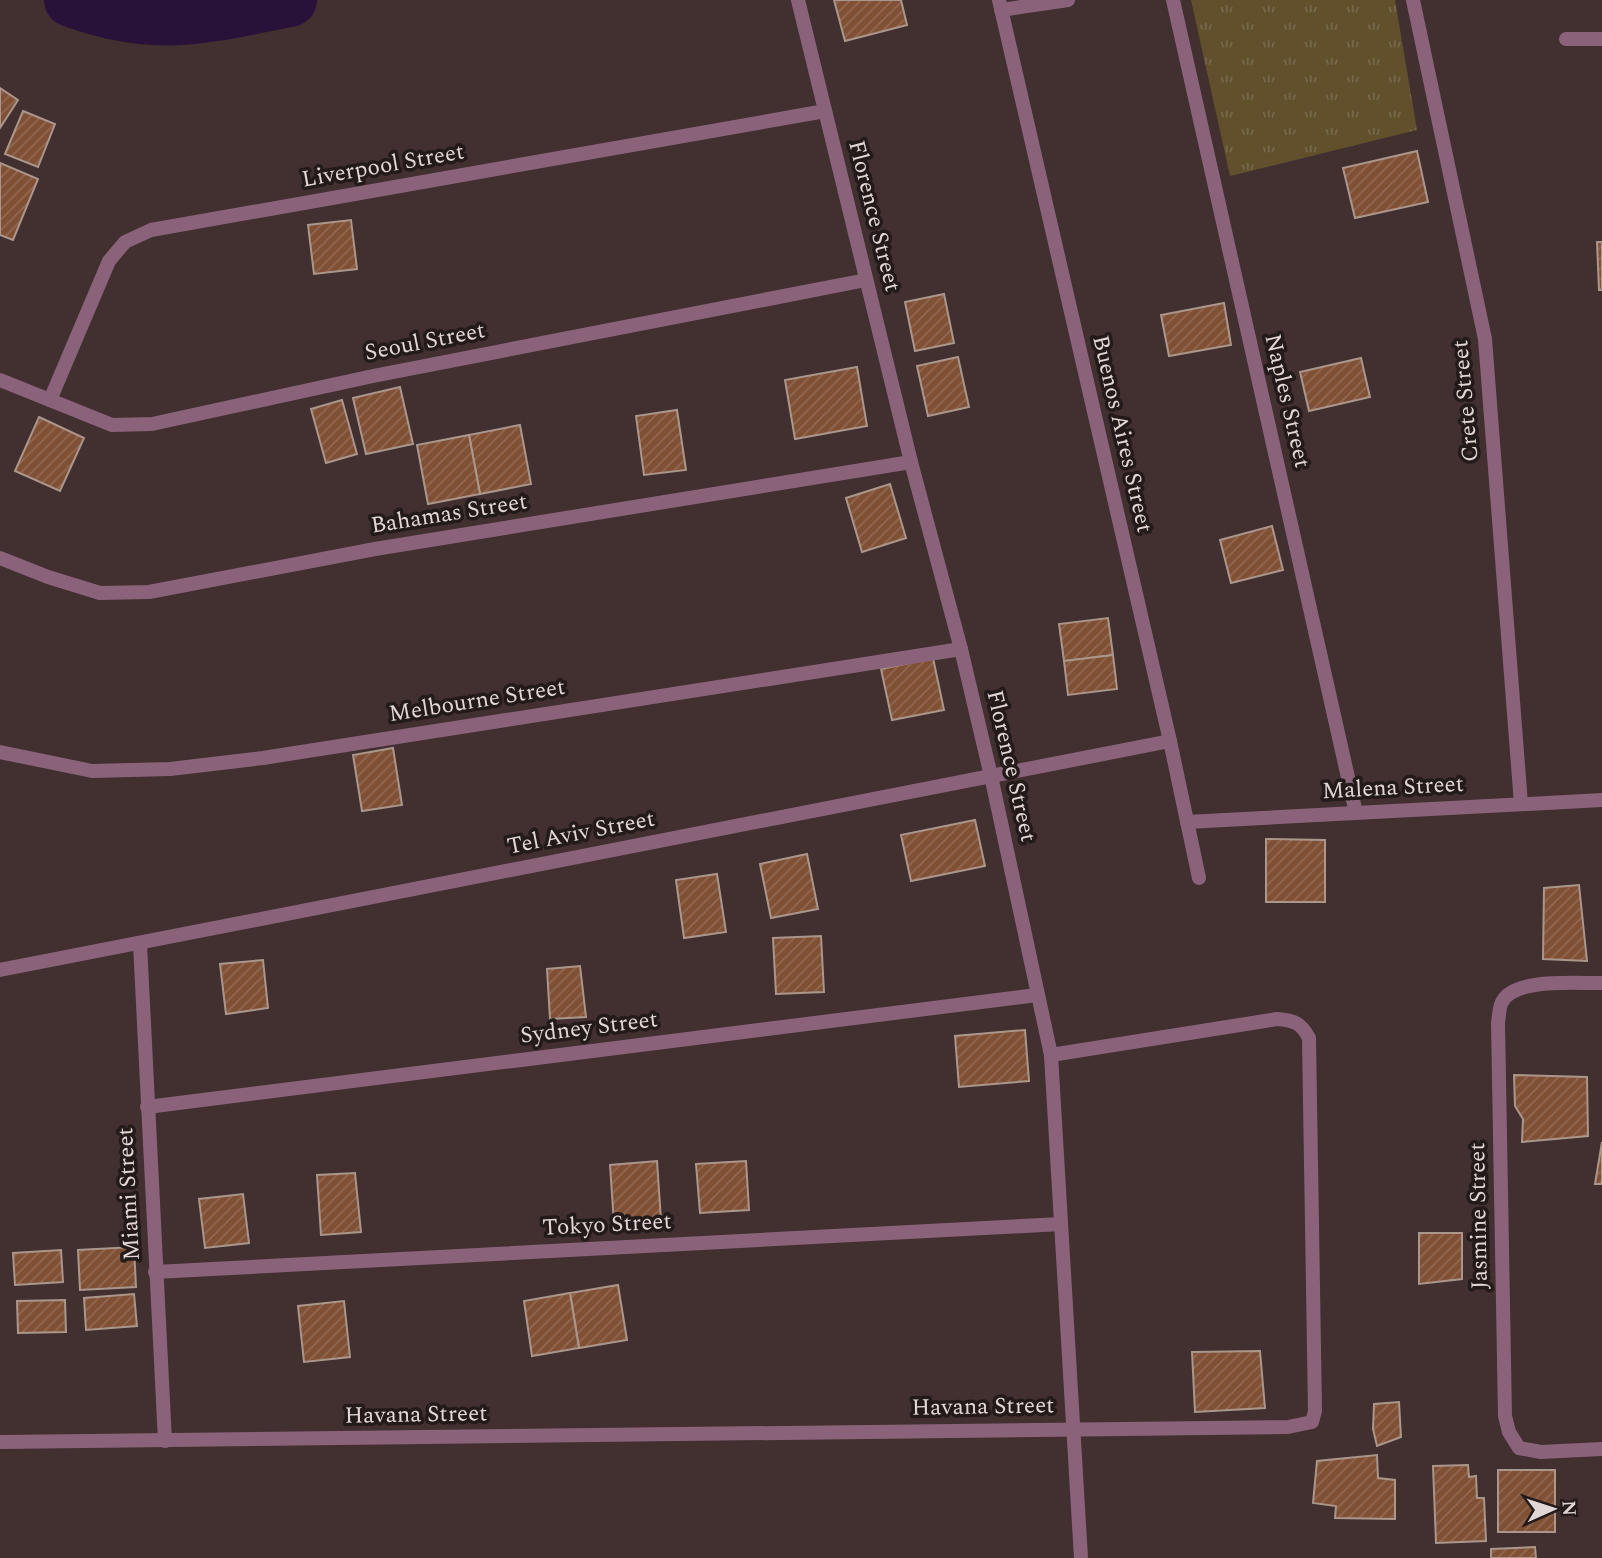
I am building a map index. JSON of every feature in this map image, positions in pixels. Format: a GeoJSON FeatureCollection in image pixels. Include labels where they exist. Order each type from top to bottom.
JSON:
{"type":"FeatureCollection","features":[{"type":"Feature","properties":{"kind":"street","name":"Florence Street"},"geometry":{"type":"LineString","coordinates":[[798,0],[911,462],[961,649],[1051,1055],[1082,1558]]}},
{"type":"Feature","properties":{"kind":"street"},"geometry":{"type":"LineString","coordinates":[[1000,5],[1068,0]]}},
{"type":"Feature","properties":{"kind":"street","name":"Naples Street"},"geometry":{"type":"LineString","coordinates":[[1173,0],[1356,813]]}},
{"type":"Feature","properties":{"kind":"street","name":"Crete Street"},"geometry":{"type":"LineString","coordinates":[[1413,0],[1485,340],[1521,804]]}},
{"type":"Feature","properties":{"kind":"street","name":"Buenos Aires Street"},"geometry":{"type":"LineString","coordinates":[[1000,5],[1170,741],[1199,878]]}},
{"type":"Feature","properties":{"kind":"street"},"geometry":{"type":"LineString","coordinates":[[1566,39],[1602,40]]}},
{"type":"Feature","properties":{"kind":"street","name":"Liverpool Street"},"geometry":{"type":"LineString","coordinates":[[50,400],[109,261],[125,242],[151,230],[825,111]]}},
{"type":"Feature","properties":{"kind":"street","name":"Seoul Street"},"geometry":{"type":"LineString","coordinates":[[0,380],[112,425],[152,424],[373,376],[866,280]]}},
{"type":"Feature","properties":{"kind":"street","name":"Bahamas Street"},"geometry":{"type":"LineString","coordinates":[[0,558],[100,593],[149,592],[375,549],[911,462]]}},
{"type":"Feature","properties":{"kind":"street","name":"Melbourne Street"},"geometry":{"type":"LineString","coordinates":[[0,752],[92,771],[170,769],[263,758],[961,649]]}},
{"type":"Feature","properties":{"kind":"street","name":"Tel Aviv Street"},"geometry":{"type":"LineString","coordinates":[[0,970],[1170,741]]}},
{"type":"Feature","properties":{"kind":"street","name":"Malena Street"},"geometry":{"type":"LineString","coordinates":[[1187,822],[1602,800]]}},
{"type":"Feature","properties":{"kind":"street","name":"Miami Street"},"geometry":{"type":"LineString","coordinates":[[139,944],[164,1441]]}},
{"type":"Feature","properties":{"kind":"street","name":"Jasmine Street"},"geometry":{"type":"LineString","coordinates":[[1602,983],[1534,984],[1514,990],[1502,1002],[1498,1023],[1505,1403],[1509,1432],[1519,1448],[1541,1452],[1602,1450]]}},
{"type":"Feature","properties":{"kind":"street","name":"Sydney Street"},"geometry":{"type":"LineString","coordinates":[[147,1107],[1037,995]]}},
{"type":"Feature","properties":{"kind":"street","name":"Havana Street"},"geometry":{"type":"LineString","coordinates":[[0,1442],[1287,1426],[1312,1422],[1315,1411],[1309,1038],[1303,1027],[1292,1020],[1277,1019],[1051,1055]]}},
{"type":"Feature","properties":{"kind":"street","name":"Tokyo Street"},"geometry":{"type":"LineString","coordinates":[[155,1272],[1061,1224]]}},
{"type":"Feature","properties":{"kind":"green space"},"geometry":{"type":"Polygon","coordinates":[[[1191,0],[1395,0],[1417,130],[1230,176],[1191,0]]]}},
{"type":"Feature","properties":{"kind":"building"},"geometry":{"type":"Polygon","coordinates":[[[834,0],[901,0],[907,25],[845,41],[834,0]]]}},
{"type":"Feature","properties":{"kind":"building"},"geometry":{"type":"Polygon","coordinates":[[[0,88],[18,100],[0,128],[0,88]]]}},
{"type":"Feature","properties":{"kind":"building"},"geometry":{"type":"Polygon","coordinates":[[[23,111],[55,124],[38,167],[5,154],[23,111]]]}},
{"type":"Feature","properties":{"kind":"building"},"geometry":{"type":"Polygon","coordinates":[[[1417,151],[1428,202],[1355,218],[1343,168],[1417,151]]]}},
{"type":"Feature","properties":{"kind":"building"},"geometry":{"type":"Polygon","coordinates":[[[0,163],[38,179],[13,240],[0,235],[0,163]]]}},
{"type":"Feature","properties":{"kind":"building"},"geometry":{"type":"Polygon","coordinates":[[[351,220],[357,269],[314,274],[308,225],[351,220]]]}},
{"type":"Feature","properties":{"kind":"building"},"geometry":{"type":"Polygon","coordinates":[[[1597,242],[1602,242],[1602,290],[1599,290],[1597,242]]]}},
{"type":"Feature","properties":{"kind":"building"},"geometry":{"type":"Polygon","coordinates":[[[944,294],[954,343],[915,351],[905,302],[944,294]]]}},
{"type":"Feature","properties":{"kind":"building"},"geometry":{"type":"Polygon","coordinates":[[[1224,303],[1231,345],[1169,356],[1161,315],[1224,303]]]}},
{"type":"Feature","properties":{"kind":"building"},"geometry":{"type":"Polygon","coordinates":[[[958,357],[969,407],[928,416],[917,366],[958,357]]]}},
{"type":"Feature","properties":{"kind":"building"},"geometry":{"type":"Polygon","coordinates":[[[1361,358],[1370,397],[1309,411],[1300,372],[1361,358]]]}},
{"type":"Feature","properties":{"kind":"building"},"geometry":{"type":"Polygon","coordinates":[[[857,367],[867,426],[795,439],[785,380],[857,367]]]}},
{"type":"Feature","properties":{"kind":"building"},"geometry":{"type":"Polygon","coordinates":[[[400,387],[413,444],[366,454],[353,398],[400,387]]]}},
{"type":"Feature","properties":{"kind":"building"},"geometry":{"type":"Polygon","coordinates":[[[342,400],[357,454],[326,463],[311,409],[342,400]]]}},
{"type":"Feature","properties":{"kind":"building"},"geometry":{"type":"Polygon","coordinates":[[[677,410],[686,470],[644,475],[636,416],[677,410]]]}},
{"type":"Feature","properties":{"kind":"building"},"geometry":{"type":"Polygon","coordinates":[[[39,417],[84,438],[60,491],[15,471],[39,417]]]}},
{"type":"Feature","properties":{"kind":"building"},"geometry":{"type":"Polygon","coordinates":[[[520,425],[531,484],[480,494],[469,435],[520,425]]]}},
{"type":"Feature","properties":{"kind":"building"},"geometry":{"type":"Polygon","coordinates":[[[469,435],[480,494],[428,504],[417,445],[469,435]]]}},
{"type":"Feature","properties":{"kind":"building"},"geometry":{"type":"Polygon","coordinates":[[[890,484],[906,538],[862,552],[846,498],[890,484]]]}},
{"type":"Feature","properties":{"kind":"building"},"geometry":{"type":"Polygon","coordinates":[[[1272,526],[1283,570],[1231,583],[1220,540],[1272,526]]]}},
{"type":"Feature","properties":{"kind":"building"},"geometry":{"type":"Polygon","coordinates":[[[1108,618],[1113,655],[1064,661],[1059,624],[1108,618]]]}},
{"type":"Feature","properties":{"kind":"building"},"geometry":{"type":"Polygon","coordinates":[[[1113,655],[1117,689],[1068,695],[1064,661],[1113,655]]]}},
{"type":"Feature","properties":{"kind":"building"},"geometry":{"type":"Polygon","coordinates":[[[933,658],[944,710],[892,720],[881,669],[933,658]]]}},
{"type":"Feature","properties":{"kind":"building"},"geometry":{"type":"Polygon","coordinates":[[[393,748],[402,805],[362,811],[353,755],[393,748]]]}},
{"type":"Feature","properties":{"kind":"building"},"geometry":{"type":"Polygon","coordinates":[[[975,820],[985,866],[911,881],[901,835],[975,820]]]}},
{"type":"Feature","properties":{"kind":"building"},"geometry":{"type":"Polygon","coordinates":[[[1266,839],[1325,840],[1325,902],[1266,902],[1266,839]]]}},
{"type":"Feature","properties":{"kind":"building"},"geometry":{"type":"Polygon","coordinates":[[[807,854],[818,909],[771,918],[760,864],[807,854]]]}},
{"type":"Feature","properties":{"kind":"building"},"geometry":{"type":"Polygon","coordinates":[[[717,874],[726,932],[684,938],[676,880],[717,874]]]}},
{"type":"Feature","properties":{"kind":"building"},"geometry":{"type":"Polygon","coordinates":[[[1579,885],[1587,961],[1543,959],[1544,888],[1579,885]]]}},
{"type":"Feature","properties":{"kind":"building"},"geometry":{"type":"Polygon","coordinates":[[[821,936],[824,992],[776,994],[773,938],[821,936]]]}},
{"type":"Feature","properties":{"kind":"building"},"geometry":{"type":"Polygon","coordinates":[[[263,960],[268,1008],[226,1014],[220,964],[263,960]]]}},
{"type":"Feature","properties":{"kind":"building"},"geometry":{"type":"Polygon","coordinates":[[[580,966],[586,1017],[550,1019],[547,969],[580,966]]]}},
{"type":"Feature","properties":{"kind":"building"},"geometry":{"type":"Polygon","coordinates":[[[1025,1030],[1029,1081],[959,1087],[955,1036],[1025,1030]]]}},
{"type":"Feature","properties":{"kind":"building"},"geometry":{"type":"Polygon","coordinates":[[[1514,1075],[1587,1077],[1588,1136],[1522,1142],[1523,1119],[1515,1106],[1514,1075]]]}},
{"type":"Feature","properties":{"kind":"building"},"geometry":{"type":"Polygon","coordinates":[[[1602,1142],[1602,1184],[1595,1184],[1602,1142]]]}},
{"type":"Feature","properties":{"kind":"building"},"geometry":{"type":"Polygon","coordinates":[[[657,1161],[661,1220],[614,1224],[610,1165],[657,1161]]]}},
{"type":"Feature","properties":{"kind":"building"},"geometry":{"type":"Polygon","coordinates":[[[746,1161],[749,1210],[700,1213],[696,1164],[746,1161]]]}},
{"type":"Feature","properties":{"kind":"building"},"geometry":{"type":"Polygon","coordinates":[[[355,1173],[361,1232],[321,1235],[317,1175],[355,1173]]]}},
{"type":"Feature","properties":{"kind":"building"},"geometry":{"type":"Polygon","coordinates":[[[243,1194],[249,1243],[205,1248],[199,1199],[243,1194]]]}},
{"type":"Feature","properties":{"kind":"building"},"geometry":{"type":"Polygon","coordinates":[[[1419,1233],[1462,1233],[1462,1279],[1419,1284],[1419,1233]]]}},
{"type":"Feature","properties":{"kind":"building"},"geometry":{"type":"Polygon","coordinates":[[[134,1247],[136,1287],[80,1290],[78,1250],[134,1247]]]}},
{"type":"Feature","properties":{"kind":"building"},"geometry":{"type":"Polygon","coordinates":[[[61,1250],[63,1282],[15,1285],[13,1253],[61,1250]]]}},
{"type":"Feature","properties":{"kind":"building"},"geometry":{"type":"Polygon","coordinates":[[[618,1285],[627,1340],[579,1348],[570,1293],[618,1285]]]}},
{"type":"Feature","properties":{"kind":"building"},"geometry":{"type":"Polygon","coordinates":[[[570,1293],[579,1348],[532,1356],[524,1301],[570,1293]]]}},
{"type":"Feature","properties":{"kind":"building"},"geometry":{"type":"Polygon","coordinates":[[[134,1294],[137,1326],[86,1330],[84,1298],[134,1294]]]}},
{"type":"Feature","properties":{"kind":"building"},"geometry":{"type":"Polygon","coordinates":[[[65,1300],[66,1332],[18,1333],[17,1301],[65,1300]]]}},
{"type":"Feature","properties":{"kind":"building"},"geometry":{"type":"Polygon","coordinates":[[[344,1301],[350,1357],[304,1362],[298,1306],[344,1301]]]}},
{"type":"Feature","properties":{"kind":"building"},"geometry":{"type":"Polygon","coordinates":[[[1260,1351],[1265,1408],[1195,1412],[1192,1352],[1260,1351]]]}},
{"type":"Feature","properties":{"kind":"building"},"geometry":{"type":"Polygon","coordinates":[[[1399,1402],[1401,1437],[1377,1446],[1373,1429],[1374,1404],[1399,1402]]]}},
{"type":"Feature","properties":{"kind":"building"},"geometry":{"type":"Polygon","coordinates":[[[1377,1455],[1378,1478],[1395,1480],[1395,1519],[1335,1518],[1336,1506],[1313,1503],[1317,1461],[1377,1455]]]}},
{"type":"Feature","properties":{"kind":"building"},"geometry":{"type":"Polygon","coordinates":[[[1468,1465],[1469,1477],[1476,1476],[1477,1498],[1484,1498],[1486,1541],[1436,1543],[1433,1466],[1468,1465]]]}},
{"type":"Feature","properties":{"kind":"building"},"geometry":{"type":"Polygon","coordinates":[[[1498,1470],[1555,1470],[1555,1532],[1498,1532],[1498,1470]]]}},
{"type":"Feature","properties":{"kind":"building"},"geometry":{"type":"Polygon","coordinates":[[[1535,1547],[1536,1558],[1491,1558],[1491,1549],[1535,1547]]]}},
{"type":"Feature","properties":{"kind":"waterway"},"geometry":{"type":"LineString","coordinates":[[71,0],[130,16],[156,18],[206,15],[290,0]]}}]}
